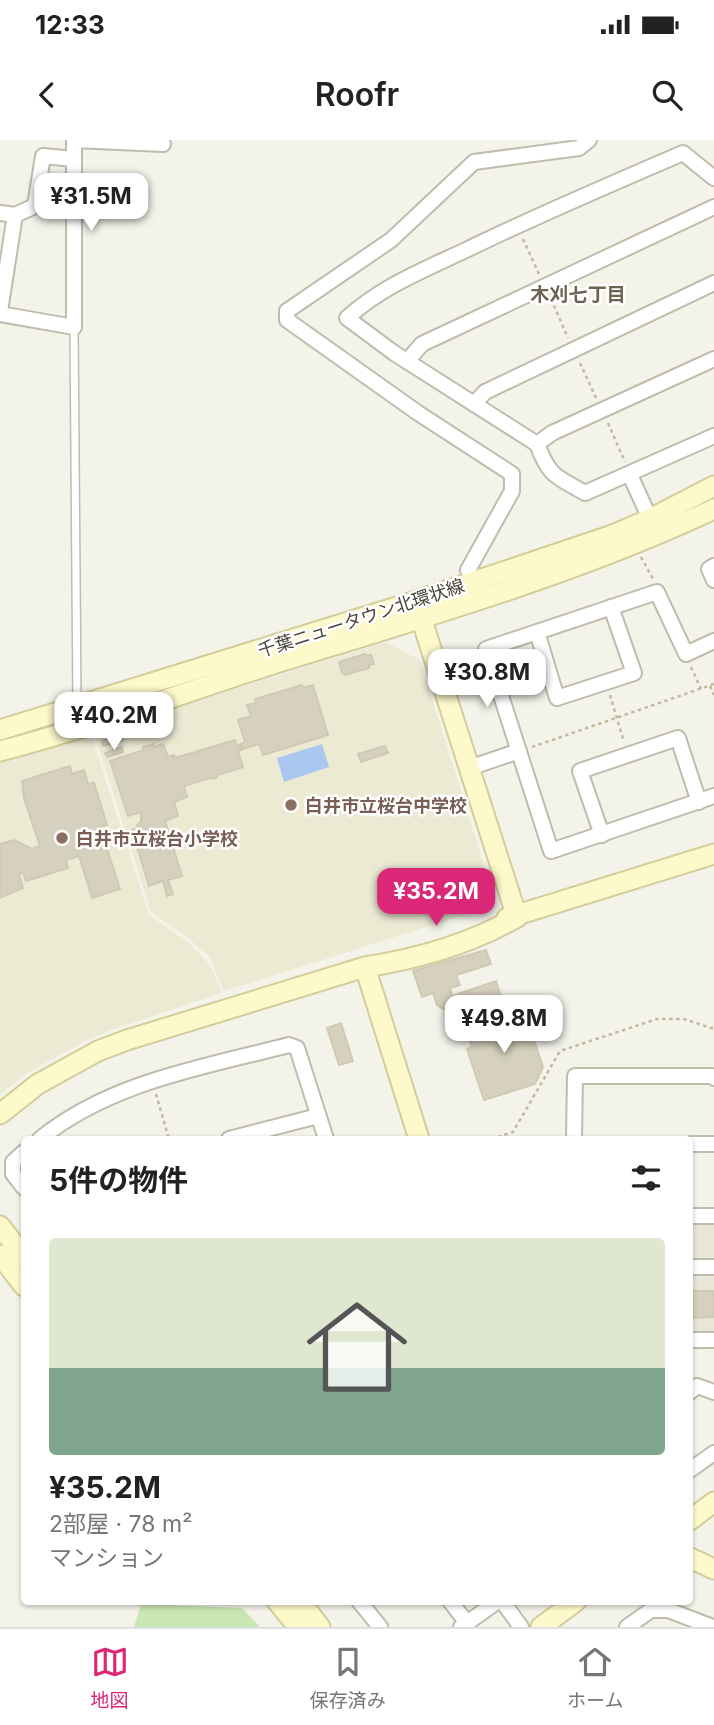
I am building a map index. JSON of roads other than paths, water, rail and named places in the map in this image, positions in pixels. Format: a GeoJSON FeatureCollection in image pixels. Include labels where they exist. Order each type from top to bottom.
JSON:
{"type":"FeatureCollection","features":[{"type":"Feature","properties":{"kind":"street"},"geometry":{"type":"LineString","coordinates":[[15,215],[0,312],[74,327],[74,140],[163,144]]}},
{"type":"Feature","properties":{"kind":"street"},"geometry":{"type":"LineString","coordinates":[[472,582],[468,570],[512,491],[512,474],[418,413],[287,320],[287,311],[391,240],[474,162],[579,148],[589,140]]}},
{"type":"Feature","properties":{"kind":"street"},"geometry":{"type":"LineString","coordinates":[[714,178],[683,153],[517,225],[395,284],[364,303],[347,318],[407,361],[537,444],[546,467],[552,474],[585,493],[714,436]]}},
{"type":"Feature","properties":{"kind":"street"},"geometry":{"type":"LineString","coordinates":[[0,213],[15,215],[34,206],[43,156],[74,159]]}},
{"type":"Feature","properties":{"kind":"street"},"geometry":{"type":"LineString","coordinates":[[407,361],[422,344],[714,207]]}},
{"type":"Feature","properties":{"kind":"street"},"geometry":{"type":"LineString","coordinates":[[474,404],[485,392],[714,283]]}},
{"type":"Feature","properties":{"kind":"street"},"geometry":{"type":"LineString","coordinates":[[537,444],[552,433],[714,359]]}},
{"type":"Feature","properties":{"kind":"street"},"geometry":{"type":"LineString","coordinates":[[630,475],[650,519]]}},
{"type":"Feature","properties":{"kind":"street","name":"千葉ニュータウン北環状線"},"geometry":{"type":"LineString","coordinates":[[0,751],[134,712],[419,610],[472,582],[610,536],[714,486]]}},
{"type":"Feature","properties":{"kind":"street","name":"千葉ニュータウン北環状線"},"geometry":{"type":"LineString","coordinates":[[0,730],[596,560],[649,540],[714,509]]}},
{"type":"Feature","properties":{"kind":"street"},"geometry":{"type":"LineString","coordinates":[[714,566],[709,569],[714,580]]}},
{"type":"Feature","properties":{"kind":"street"},"geometry":{"type":"LineString","coordinates":[[714,641],[686,654],[657,592],[486,649],[551,851],[714,796]]}},
{"type":"Feature","properties":{"kind":"street"},"geometry":{"type":"LineString","coordinates":[[537,632],[557,698],[634,673],[611,607]]}},
{"type":"Feature","properties":{"kind":"street"},"geometry":{"type":"LineString","coordinates":[[419,610],[517,917]]}},
{"type":"Feature","properties":{"kind":"street"},"geometry":{"type":"LineString","coordinates":[[602,835],[580,771],[678,738],[699,802]]}},
{"type":"Feature","properties":{"kind":"street"},"geometry":{"type":"LineString","coordinates":[[469,768],[519,751]]}},
{"type":"Feature","properties":{"kind":"street"},"geometry":{"type":"LineString","coordinates":[[0,1114],[38,1084],[98,1051],[127,1040],[365,968],[389,953],[489,920],[517,917],[714,854]]}},
{"type":"Feature","properties":{"kind":"street"},"geometry":{"type":"LineString","coordinates":[[365,968],[418,1136]]}},
{"type":"Feature","properties":{"kind":"street"},"geometry":{"type":"LineString","coordinates":[[44,1136],[90,1105],[152,1081],[289,1045],[297,1048],[325,1136]]}},
{"type":"Feature","properties":{"kind":"street"},"geometry":{"type":"LineString","coordinates":[[574,1136],[575,1076],[712,1076],[714,1079]]}},
{"type":"Feature","properties":{"kind":"street"},"geometry":{"type":"LineString","coordinates":[[241,1136],[318,1116]]}},
{"type":"Feature","properties":{"kind":"street"},"geometry":{"type":"LineString","coordinates":[[693,1144],[714,1143]]}},
{"type":"Feature","properties":{"kind":"street"},"geometry":{"type":"LineString","coordinates":[[21,1155],[13,1162],[13,1174],[21,1184]]}},
{"type":"Feature","properties":{"kind":"street"},"geometry":{"type":"LineString","coordinates":[[693,1216],[714,1216]]}},
{"type":"Feature","properties":{"kind":"street"},"geometry":{"type":"LineString","coordinates":[[0,1226],[21,1253]]}},
{"type":"Feature","properties":{"kind":"street"},"geometry":{"type":"LineString","coordinates":[[0,1255],[21,1282]]}},
{"type":"Feature","properties":{"kind":"street"},"geometry":{"type":"LineString","coordinates":[[693,1267],[714,1267]]}},
{"type":"Feature","properties":{"kind":"street"},"geometry":{"type":"LineString","coordinates":[[693,1340],[714,1340]]}},
{"type":"Feature","properties":{"kind":"street"},"geometry":{"type":"LineString","coordinates":[[693,1389],[697,1386],[714,1392]]}},
{"type":"Feature","properties":{"kind":"street"},"geometry":{"type":"LineString","coordinates":[[693,1469],[714,1453]]}},
{"type":"Feature","properties":{"kind":"street"},"geometry":{"type":"LineString","coordinates":[[693,1518],[714,1503]]}},
{"type":"Feature","properties":{"kind":"street"},"geometry":{"type":"LineString","coordinates":[[693,1559],[714,1569]]}},
{"type":"Feature","properties":{"kind":"street"},"geometry":{"type":"LineString","coordinates":[[280,1605],[298,1627]]}},
{"type":"Feature","properties":{"kind":"street"},"geometry":{"type":"LineString","coordinates":[[303,1605],[320,1627]]}},
{"type":"Feature","properties":{"kind":"street"},"geometry":{"type":"LineString","coordinates":[[362,1605],[380,1627]]}},
{"type":"Feature","properties":{"kind":"street"},"geometry":{"type":"LineString","coordinates":[[452,1605],[464,1625],[494,1605]]}},
{"type":"Feature","properties":{"kind":"street"},"geometry":{"type":"LineString","coordinates":[[503,1605],[522,1627]]}},
{"type":"Feature","properties":{"kind":"street"},"geometry":{"type":"LineString","coordinates":[[541,1627],[571,1605]]}},
{"type":"Feature","properties":{"kind":"street"},"geometry":{"type":"LineString","coordinates":[[627,1627],[651,1610],[668,1610],[712,1627]]}},
{"type":"Feature","properties":{"kind":"lane"},"geometry":{"type":"LineString","coordinates":[[74,327],[77,707]]}},
{"type":"Feature","properties":{"kind":"water"},"geometry":{"type":"Polygon","coordinates":[[[322,744],[329,767],[284,782],[277,758],[322,744]]]}},
{"type":"Feature","properties":{"kind":"place","name":"白井市立桜台中学校"},"geometry":{"type":"Point","coordinates":[291,805]}},
{"type":"Feature","properties":{"kind":"place","name":"白井市立桜台小学校"},"geometry":{"type":"Point","coordinates":[62,838]}},
{"type":"Feature","properties":{"kind":"district","name":"木刈七丁目"},"geometry":{"type":"Point","coordinates":[578,294]}}]}
